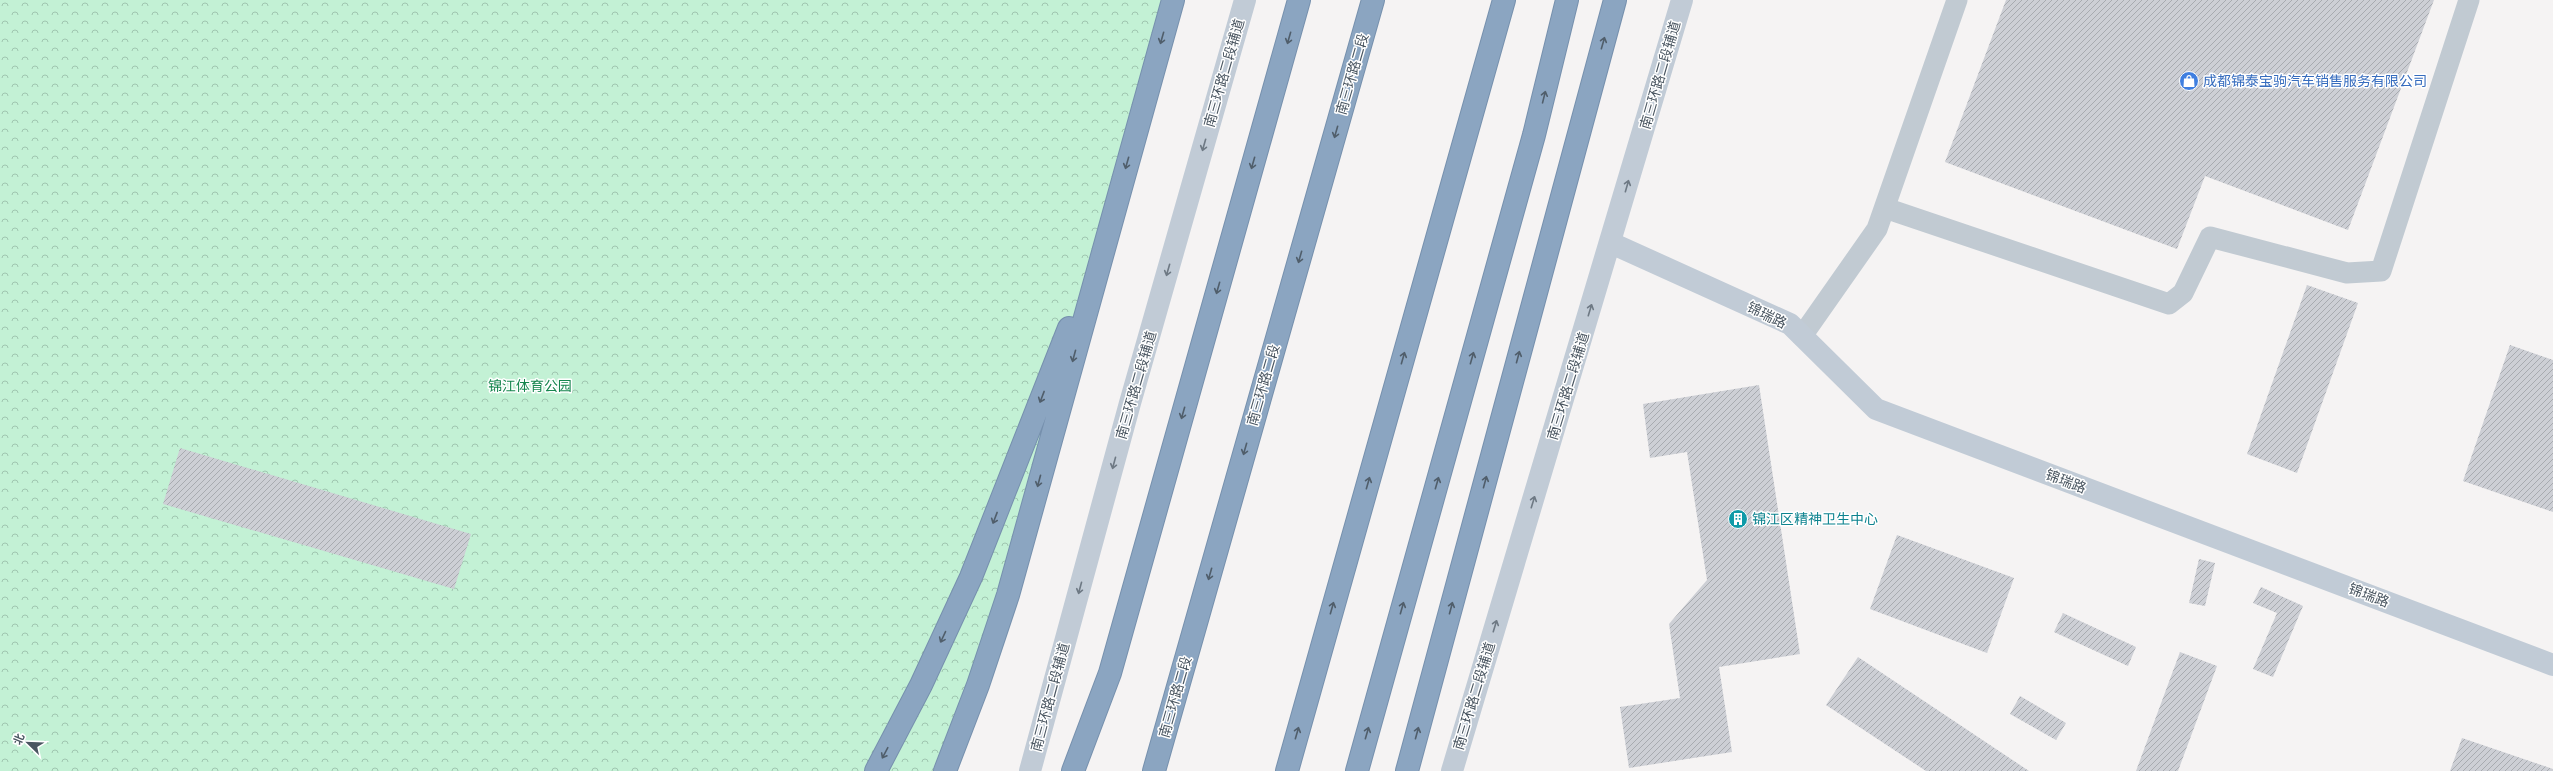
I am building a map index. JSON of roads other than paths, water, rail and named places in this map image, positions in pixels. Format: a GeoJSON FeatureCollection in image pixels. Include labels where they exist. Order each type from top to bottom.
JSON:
{"type":"FeatureCollection","features":[{"type":"Feature","properties":{"kind":"highway"},"geometry":{"type":"LineString","coordinates":[[945,771],[978,684],[1008,595],[1173,0]]}},
{"type":"Feature","properties":{"kind":"highway"},"geometry":{"type":"LineString","coordinates":[[1073,771],[1110,673],[1299,0]]}},
{"type":"Feature","properties":{"kind":"highway","name":"南三环路二段"},"geometry":{"type":"LineString","coordinates":[[1154,771],[1373,0]]}},
{"type":"Feature","properties":{"kind":"highway"},"geometry":{"type":"LineString","coordinates":[[1287,771],[1504,0]]}},
{"type":"Feature","properties":{"kind":"highway"},"geometry":{"type":"LineString","coordinates":[[1357,771],[1534,135],[1567,0]]}},
{"type":"Feature","properties":{"kind":"highway"},"geometry":{"type":"LineString","coordinates":[[1407,771],[1615,0]]}},
{"type":"Feature","properties":{"kind":"highway"},"geometry":{"type":"LineString","coordinates":[[876,771],[921,685],[971,577],[1112,217]]}},
{"type":"Feature","properties":{"kind":"main road","name":"南三环路二段辅道"},"geometry":{"type":"LineString","coordinates":[[1030,771],[1132,396],[1245,0]]}},
{"type":"Feature","properties":{"kind":"main road","name":"南三环路二段辅道"},"geometry":{"type":"LineString","coordinates":[[1452,771],[1611,243],[1682,0]]}},
{"type":"Feature","properties":{"kind":"main road","name":"锦瑞路"},"geometry":{"type":"LineString","coordinates":[[1611,243],[1790,324],[1876,409],[2553,665]]}},
{"type":"Feature","properties":{"kind":"lane"},"geometry":{"type":"LineString","coordinates":[[1802,336],[1877,229],[1957,0]]}},
{"type":"Feature","properties":{"kind":"lane"},"geometry":{"type":"LineString","coordinates":[[1885,208],[2169,304],[2183,293],[2210,237],[2347,273],[2381,271],[2470,0]]}},
{"type":"Feature","properties":{"kind":"place","name":"成都锦泰宝驹汽车销售服务有限公司"},"geometry":{"type":"Point","coordinates":[2189,81]}},
{"type":"Feature","properties":{"kind":"place","name":"锦江区精神卫生中心"},"geometry":{"type":"Point","coordinates":[1738,519]}},
{"type":"Feature","properties":{"kind":"park label","name":"锦江体育公园"},"geometry":{"type":"Point","coordinates":[530,386]}}]}
